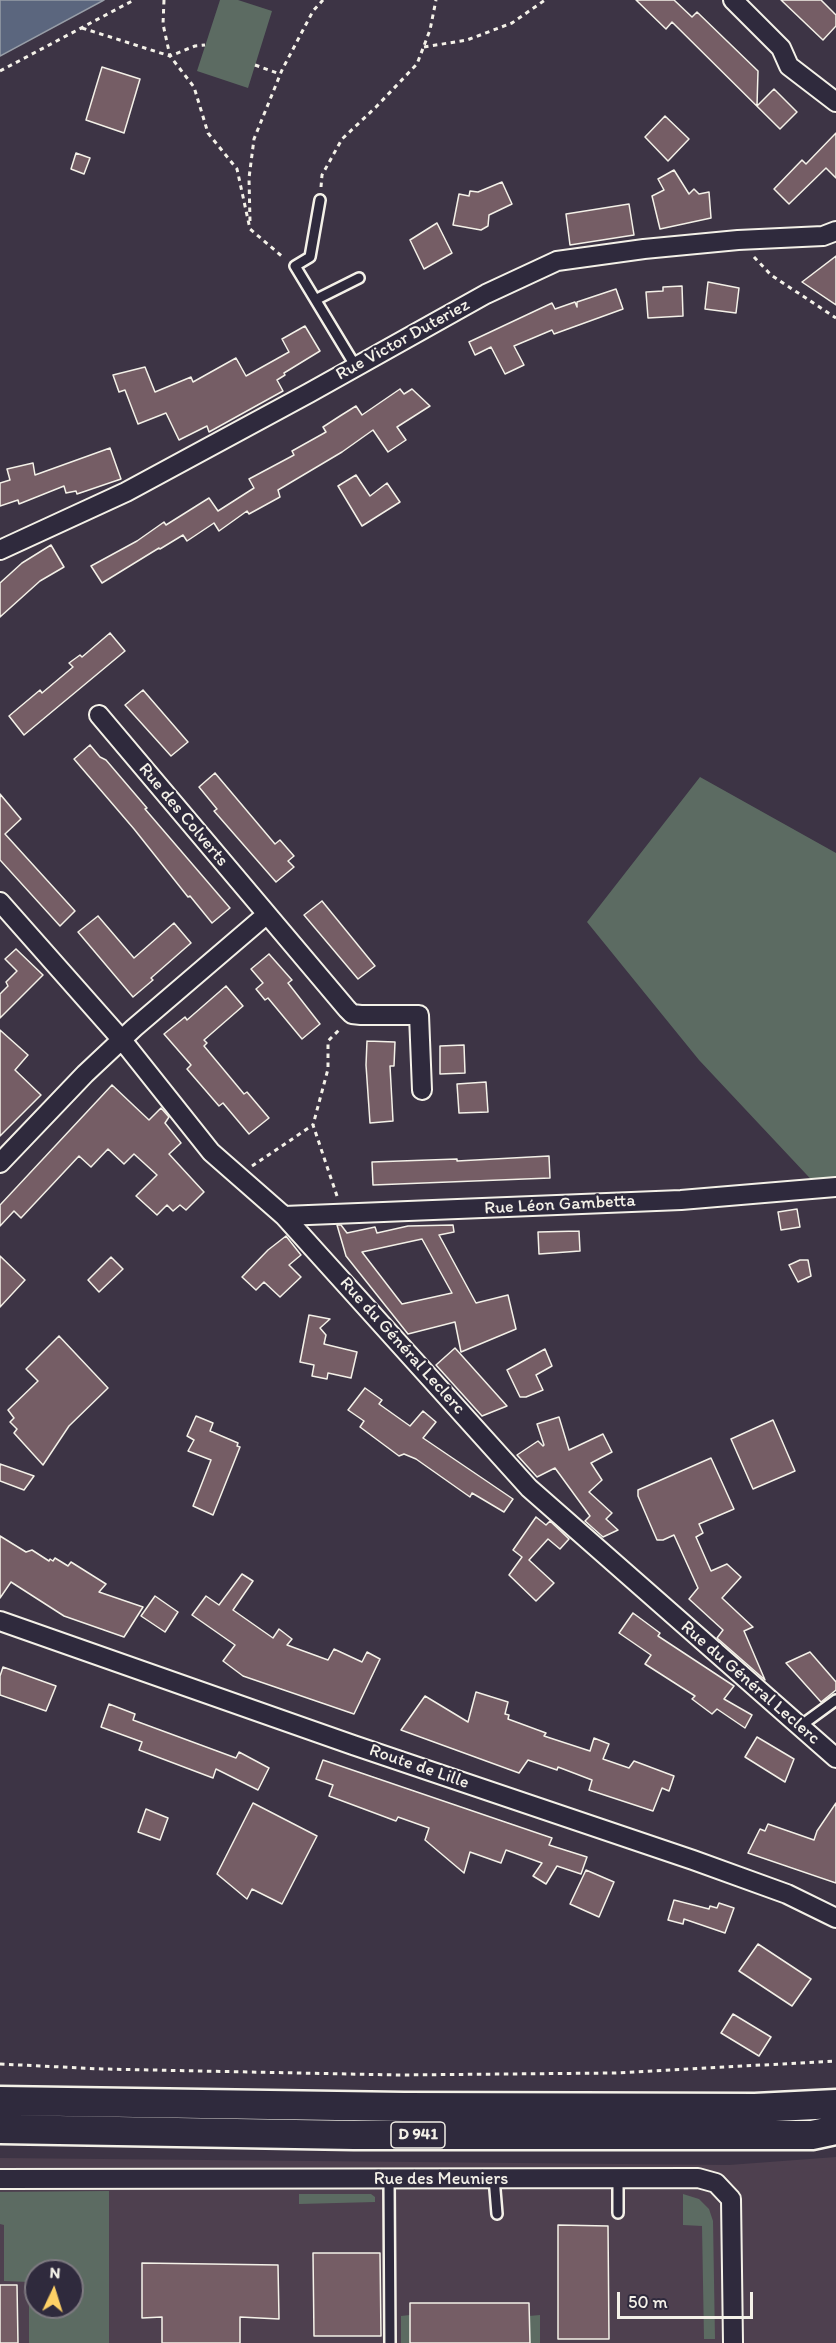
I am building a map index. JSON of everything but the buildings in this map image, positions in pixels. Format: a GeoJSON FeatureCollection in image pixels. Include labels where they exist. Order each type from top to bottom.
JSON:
{"type":"FeatureCollection","features":[{"type":"Feature","properties":{"kind":"highway","name":"D 941"},"geometry":{"type":"LineString","coordinates":[[0,2101],[755,2109],[836,2104]]}},
{"type":"Feature","properties":{"kind":"highway","name":"D 941"},"geometry":{"type":"LineString","coordinates":[[0,2129],[354,2135],[812,2135],[836,2130]]}},
{"type":"Feature","properties":{"kind":"street"},"geometry":{"type":"LineString","coordinates":[[733,0],[782,48],[789,66],[836,102]]}},
{"type":"Feature","properties":{"kind":"street","name":"Rue Victor Duteriez"},"geometry":{"type":"LineString","coordinates":[[0,550],[126,492],[486,294],[557,261],[644,249],[738,240],[823,236],[836,231]]}},
{"type":"Feature","properties":{"kind":"street","name":"Rue des Colverts"},"geometry":{"type":"LineString","coordinates":[[99,715],[352,1014]]}},
{"type":"Feature","properties":{"kind":"street","name":"Rue du Général Leclerc"},"geometry":{"type":"LineString","coordinates":[[0,902],[122,1040],[211,1152],[284,1216],[529,1488],[836,1758]]}},
{"type":"Feature","properties":{"kind":"street"},"geometry":{"type":"LineString","coordinates":[[0,1163],[85,1074],[266,915]]}},
{"type":"Feature","properties":{"kind":"street"},"geometry":{"type":"LineString","coordinates":[[352,1014],[419,1015],[422,1090]]}},
{"type":"Feature","properties":{"kind":"street","name":"Rue Léon Gambetta"},"geometry":{"type":"LineString","coordinates":[[284,1216],[681,1200],[836,1187]]}},
{"type":"Feature","properties":{"kind":"street","name":"Route de Lille"},"geometry":{"type":"LineString","coordinates":[[0,1621],[353,1745],[693,1860],[787,1894],[836,1918]]}},
{"type":"Feature","properties":{"kind":"street","name":"Rue des Meuniers"},"geometry":{"type":"LineString","coordinates":[[0,2179],[698,2178],[716,2183],[731,2199],[734,2343]]}},
{"type":"Feature","properties":{"kind":"lane"},"geometry":{"type":"LineString","coordinates":[[320,200],[310,257],[295,266],[356,367]]}},
{"type":"Feature","properties":{"kind":"lane"},"geometry":{"type":"LineString","coordinates":[[317,299],[359,278]]}},
{"type":"Feature","properties":{"kind":"lane"},"geometry":{"type":"LineString","coordinates":[[799,1727],[836,1700]]}},
{"type":"Feature","properties":{"kind":"lane"},"geometry":{"type":"LineString","coordinates":[[494,2178],[497,2214]]}},
{"type":"Feature","properties":{"kind":"lane"},"geometry":{"type":"LineString","coordinates":[[618,2178],[618,2213]]}},
{"type":"Feature","properties":{"kind":"lane"},"geometry":{"type":"LineString","coordinates":[[388,2179],[390,2343]]}},
{"type":"Feature","properties":{"kind":"path"},"geometry":{"type":"LineString","coordinates":[[0,71],[134,0]]}},
{"type":"Feature","properties":{"kind":"path"},"geometry":{"type":"LineString","coordinates":[[164,0],[163,24],[170,56],[194,87],[208,133],[237,169],[250,229],[295,266]]}},
{"type":"Feature","properties":{"kind":"path"},"geometry":{"type":"LineString","coordinates":[[250,229],[249,178],[254,139],[280,74],[313,11],[323,0]]}},
{"type":"Feature","properties":{"kind":"path"},"geometry":{"type":"LineString","coordinates":[[320,200],[322,176],[342,139],[399,85],[417,64],[424,47],[436,0]]}},
{"type":"Feature","properties":{"kind":"path"},"geometry":{"type":"LineString","coordinates":[[424,47],[467,40],[512,22],[545,0]]}},
{"type":"Feature","properties":{"kind":"path"},"geometry":{"type":"LineString","coordinates":[[82,28],[170,56],[195,46],[205,45]]}},
{"type":"Feature","properties":{"kind":"path"},"geometry":{"type":"LineString","coordinates":[[255,65],[280,74]]}},
{"type":"Feature","properties":{"kind":"path"},"geometry":{"type":"LineString","coordinates":[[738,240],[771,275],[836,318]]}},
{"type":"Feature","properties":{"kind":"path"},"geometry":{"type":"LineString","coordinates":[[339,1203],[313,1125],[328,1069],[328,1041],[349,1021],[352,1014]]}},
{"type":"Feature","properties":{"kind":"path"},"geometry":{"type":"LineString","coordinates":[[238,1175],[313,1125]]}},
{"type":"Feature","properties":{"kind":"path"},"geometry":{"type":"LineString","coordinates":[[0,2064],[102,2069],[409,2075],[615,2073],[836,2061]]}},
{"type":"Feature","properties":{"kind":"shaded area"},"geometry":{"type":"Polygon","coordinates":[[[836,2157],[836,2343],[0,2343],[0,2158],[729,2165],[836,2157]]]}},
{"type":"Feature","properties":{"kind":"green space"},"geometry":{"type":"Polygon","coordinates":[[[220,0],[238,0],[272,11],[248,88],[197,71],[220,0]]]}},
{"type":"Feature","properties":{"kind":"green space"},"geometry":{"type":"Polygon","coordinates":[[[700,777],[836,853],[836,1187],[821,1190],[699,1060],[587,922],[700,777]]]}},
{"type":"Feature","properties":{"kind":"green space"},"geometry":{"type":"Polygon","coordinates":[[[109,2191],[109,2343],[29,2343],[29,2319],[84,2319],[84,2259],[24,2259],[24,2282],[4,2281],[4,2225],[0,2224],[0,2192],[109,2191]]]}},
{"type":"Feature","properties":{"kind":"green space"},"geometry":{"type":"Polygon","coordinates":[[[299,2194],[371,2194],[375,2197],[375,2202],[299,2204],[299,2194]]]}},
{"type":"Feature","properties":{"kind":"green space"},"geometry":{"type":"Polygon","coordinates":[[[683,2194],[699,2199],[709,2209],[713,2221],[715,2339],[704,2339],[702,2226],[683,2225],[683,2194]]]}},
{"type":"Feature","properties":{"kind":"green space"},"geometry":{"type":"Polygon","coordinates":[[[410,2315],[410,2343],[401,2343],[401,2316],[410,2315]]]}},
{"type":"Feature","properties":{"kind":"green space"},"geometry":{"type":"Polygon","coordinates":[[[540,2315],[540,2343],[530,2343],[529,2316],[540,2315]]]}},
{"type":"Feature","properties":{"kind":"water"},"geometry":{"type":"Polygon","coordinates":[[[0,0],[104,0],[0,56],[0,0]]]}}]}
